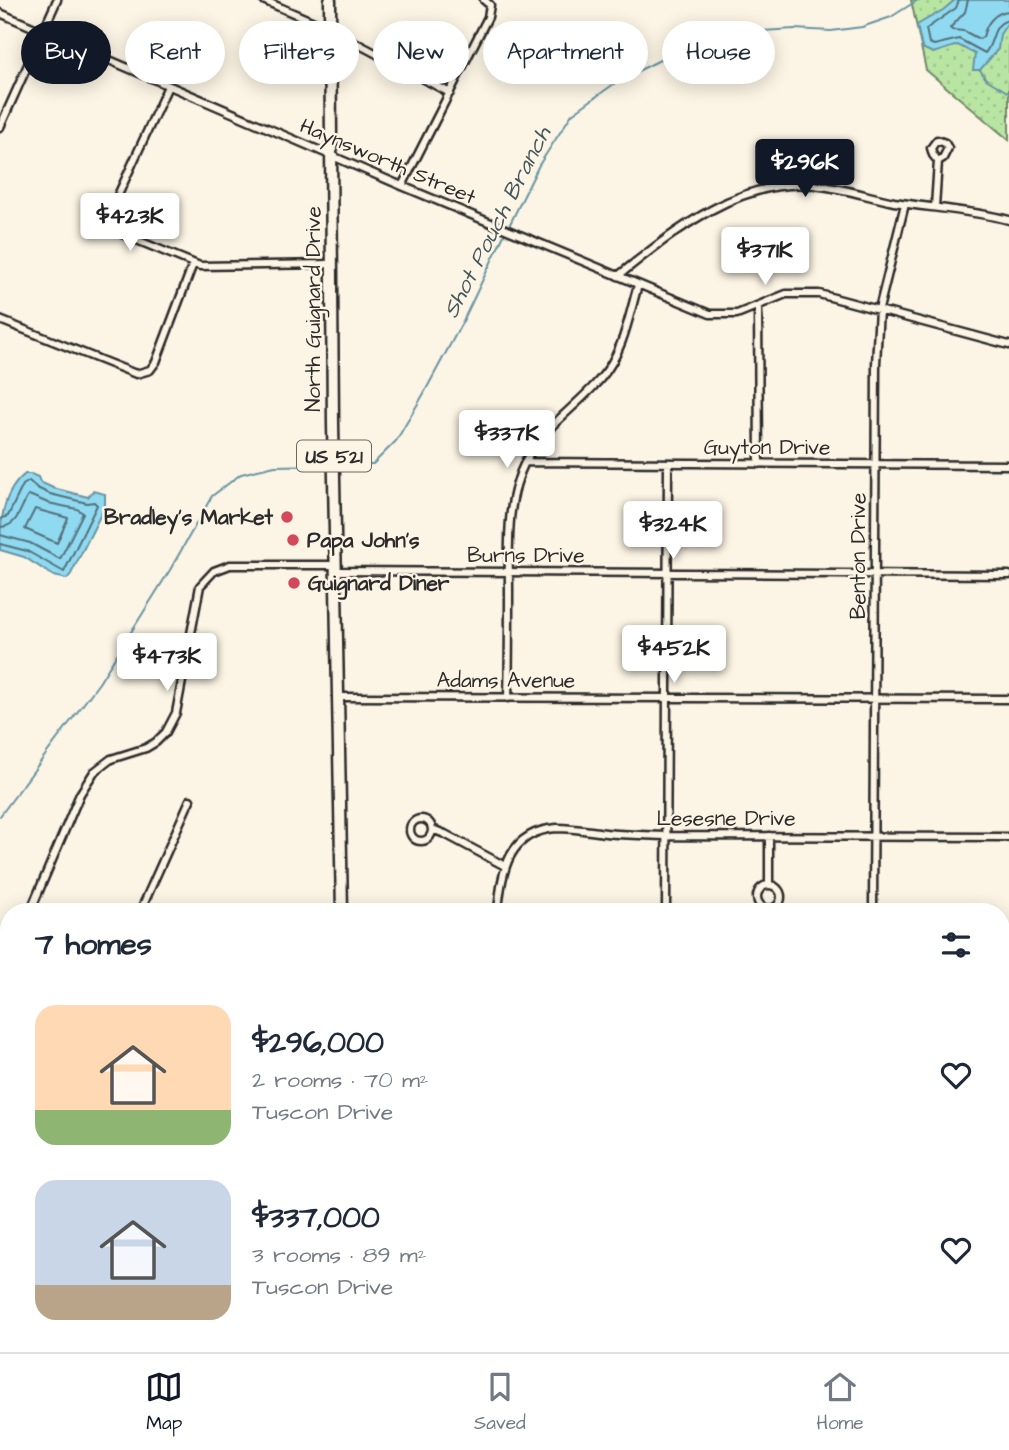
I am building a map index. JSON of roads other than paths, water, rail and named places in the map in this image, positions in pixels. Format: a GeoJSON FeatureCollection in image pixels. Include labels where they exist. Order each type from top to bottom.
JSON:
{"type":"FeatureCollection","features":[{"type":"Feature","properties":{"kind":"highway","name":"North Guignard Drive"},"geometry":{"type":"LineString","coordinates":[[330,0],[330,21]]}},
{"type":"Feature","properties":{"kind":"highway","name":"North Guignard Drive"},"geometry":{"type":"LineString","coordinates":[[330,84],[342,903]]}},
{"type":"Feature","properties":{"kind":"street"},"geometry":{"type":"LineString","coordinates":[[48,21],[57,0]]}},
{"type":"Feature","properties":{"kind":"street"},"geometry":{"type":"LineString","coordinates":[[263,0],[312,21]]}},
{"type":"Feature","properties":{"kind":"street"},"geometry":{"type":"LineString","coordinates":[[402,186],[488,17],[490,5],[484,0]]}},
{"type":"Feature","properties":{"kind":"street","name":"Haynsworth Street"},"geometry":{"type":"LineString","coordinates":[[0,13],[21,22]]}},
{"type":"Feature","properties":{"kind":"street"},"geometry":{"type":"LineString","coordinates":[[359,44],[450,93]]}},
{"type":"Feature","properties":{"kind":"street","name":"Haynsworth Street"},"geometry":{"type":"LineString","coordinates":[[111,61],[710,314],[737,314],[786,295],[806,293],[879,309],[1009,345]]}},
{"type":"Feature","properties":{"kind":"street"},"geometry":{"type":"LineString","coordinates":[[0,127],[21,81]]}},
{"type":"Feature","properties":{"kind":"street"},"geometry":{"type":"LineString","coordinates":[[168,86],[107,222],[110,229],[193,264],[332,264]]}},
{"type":"Feature","properties":{"kind":"street"},"geometry":{"type":"LineString","coordinates":[[935,207],[938,161]]}},
{"type":"Feature","properties":{"kind":"street"},"geometry":{"type":"LineString","coordinates":[[618,276],[701,215],[756,191],[803,185],[820,186],[905,204],[960,209],[1009,220]]}},
{"type":"Feature","properties":{"kind":"street","name":"Benton Drive"},"geometry":{"type":"LineString","coordinates":[[873,903],[876,364],[879,309],[905,204]]}},
{"type":"Feature","properties":{"kind":"street"},"geometry":{"type":"LineString","coordinates":[[0,320],[110,365],[136,374],[146,373],[156,362],[193,264]]}},
{"type":"Feature","properties":{"kind":"street"},"geometry":{"type":"LineString","coordinates":[[508,698],[512,501],[525,462],[542,436],[588,393],[609,367],[620,346],[638,285]]}},
{"type":"Feature","properties":{"kind":"street"},"geometry":{"type":"LineString","coordinates":[[758,306],[759,464]]}},
{"type":"Feature","properties":{"kind":"street","name":"Guyton Drive"},"geometry":{"type":"LineString","coordinates":[[525,462],[1009,465]]}},
{"type":"Feature","properties":{"kind":"street"},"geometry":{"type":"LineString","coordinates":[[666,903],[668,464]]}},
{"type":"Feature","properties":{"kind":"street","name":"Burns Drive"},"geometry":{"type":"LineString","coordinates":[[34,903],[80,794],[94,772],[111,759],[142,750],[156,742],[173,720],[198,596],[205,579],[214,570],[230,565],[509,573],[1009,575]]}},
{"type":"Feature","properties":{"kind":"street","name":"Adams Avenue"},"geometry":{"type":"LineString","coordinates":[[339,696],[1009,699]]}},
{"type":"Feature","properties":{"kind":"street"},"geometry":{"type":"LineString","coordinates":[[144,903],[190,800]]}},
{"type":"Feature","properties":{"kind":"street"},"geometry":{"type":"LineString","coordinates":[[432,829],[505,866]]}},
{"type":"Feature","properties":{"kind":"street","name":"Lesesne Drive"},"geometry":{"type":"LineString","coordinates":[[499,903],[505,866],[519,845],[530,836],[547,830],[666,836],[1009,837]]}},
{"type":"Feature","properties":{"kind":"street"},"geometry":{"type":"LineString","coordinates":[[769,836],[769,885]]}},
{"type":"Feature","properties":{"kind":"street"},"geometry":{"type":"LineString","coordinates":[[758,903],[760,888],[769,885],[778,890],[781,898],[779,903]]}},
{"type":"Feature","properties":{"kind":"water"},"geometry":{"type":"Polygon","coordinates":[[[955,0],[1009,0],[1009,21],[1000,34],[998,49],[980,70],[973,70],[975,54],[958,45],[933,53],[922,48],[917,25],[955,0]]]}},
{"type":"Feature","properties":{"kind":"water"},"geometry":{"type":"Polygon","coordinates":[[[25,474],[38,477],[40,482],[53,488],[88,497],[93,491],[105,494],[105,506],[67,579],[54,576],[24,557],[0,550],[2,519],[7,499],[17,481],[25,474]]]}},
{"type":"Feature","properties":{"kind":"waterway","name":"Shot Pouch Branch"},"geometry":{"type":"LineString","coordinates":[[508,228],[539,165],[572,114],[618,81],[712,34],[794,29],[831,31],[862,27],[891,17],[918,0]]}},
{"type":"Feature","properties":{"kind":"waterway"},"geometry":{"type":"LineString","coordinates":[[980,70],[986,79],[1009,93]]}},
{"type":"Feature","properties":{"kind":"waterway","name":"Shot Pouch Branch"},"geometry":{"type":"LineString","coordinates":[[351,464],[373,464],[396,441],[464,319],[505,233]]}},
{"type":"Feature","properties":{"kind":"waterway","name":"Shot Pouch Branch"},"geometry":{"type":"LineString","coordinates":[[0,816],[99,683],[170,570],[212,496],[241,474],[275,466],[324,465]]}},
{"type":"Feature","properties":{"kind":"place","name":"Bradley's Market"},"geometry":{"type":"Point","coordinates":[287,517]}},
{"type":"Feature","properties":{"kind":"place","name":"Papa John's"},"geometry":{"type":"Point","coordinates":[293,540]}},
{"type":"Feature","properties":{"kind":"place","name":"Guignard Diner"},"geometry":{"type":"Point","coordinates":[294,583]}}]}
